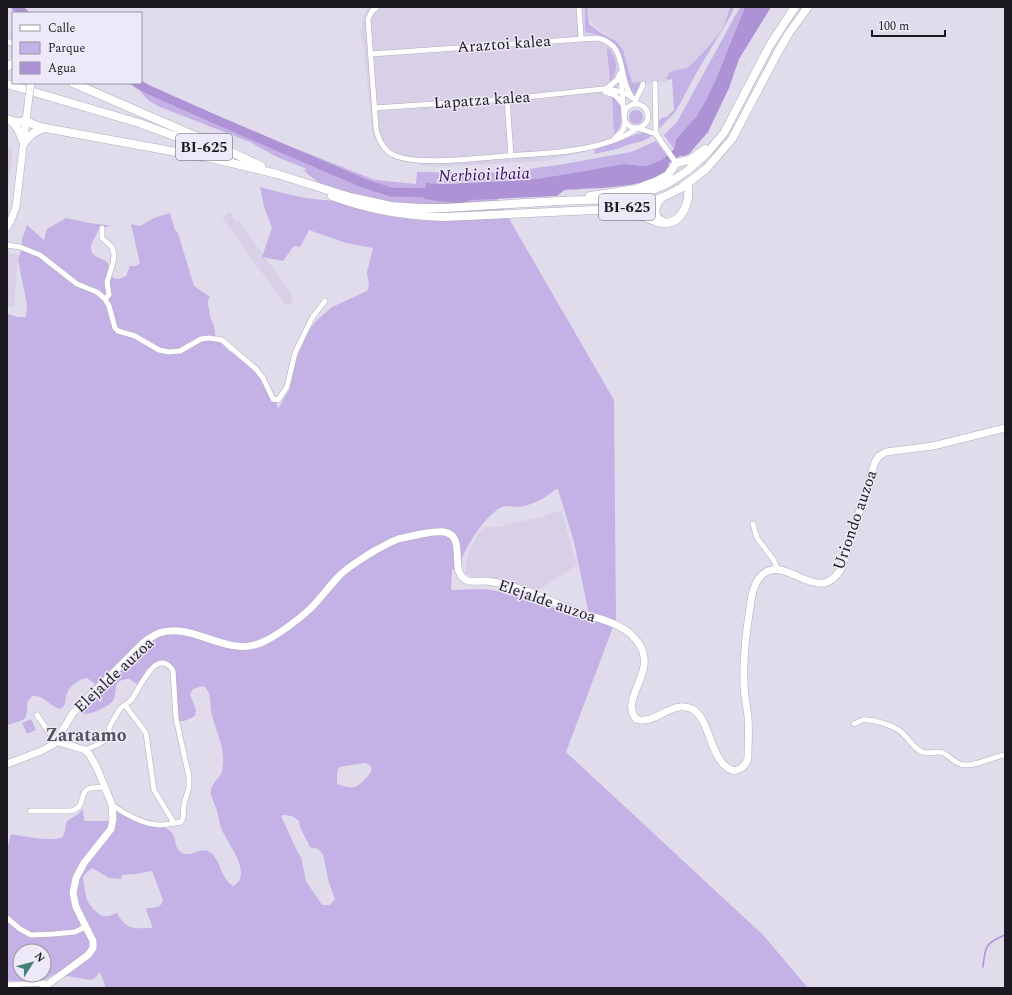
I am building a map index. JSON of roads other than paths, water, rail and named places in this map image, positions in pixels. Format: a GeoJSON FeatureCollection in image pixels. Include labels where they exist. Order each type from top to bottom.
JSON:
{"type":"FeatureCollection","features":[{"type":"Feature","properties":{"kind":"main road","name":"BI-625"},"geometry":{"type":"LineString","coordinates":[[7,84],[139,123],[277,174],[350,197],[391,206],[446,208],[559,201],[592,201],[627,197],[650,192],[675,180],[699,161],[724,133],[770,45],[795,7]]}},
{"type":"Feature","properties":{"kind":"main road","name":"BI-625"},"geometry":{"type":"LineString","coordinates":[[277,174],[308,188],[348,202],[377,210],[405,214],[444,217],[559,211],[593,211],[645,204],[681,188],[706,169],[732,139],[779,50],[789,33],[808,7]]}},
{"type":"Feature","properties":{"kind":"main road"},"geometry":{"type":"LineString","coordinates":[[559,201],[636,189],[668,174],[676,163],[689,160],[698,154],[714,138],[770,45]]}},
{"type":"Feature","properties":{"kind":"main road"},"geometry":{"type":"LineString","coordinates":[[76,84],[218,146],[277,174]]}},
{"type":"Feature","properties":{"kind":"main road"},"geometry":{"type":"LineString","coordinates":[[10,120],[20,123],[26,120],[32,124],[45,128],[215,159],[277,174]]}},
{"type":"Feature","properties":{"kind":"main road"},"geometry":{"type":"LineString","coordinates":[[10,120],[18,129],[24,143],[32,134],[45,128]]}},
{"type":"Feature","properties":{"kind":"main road"},"geometry":{"type":"LineString","coordinates":[[676,163],[682,172]]}},
{"type":"Feature","properties":{"kind":"main road"},"geometry":{"type":"LineString","coordinates":[[593,211],[636,215],[659,223],[667,223],[673,221],[684,211],[688,201],[688,184]]}},
{"type":"Feature","properties":{"kind":"main road"},"geometry":{"type":"LineString","coordinates":[[661,198],[654,211],[660,220],[667,223]]}},
{"type":"Feature","properties":{"kind":"street"},"geometry":{"type":"LineString","coordinates":[[377,7],[372,11],[368,19],[374,108],[378,136],[387,150],[394,156],[412,160],[429,160],[511,156],[568,151],[600,145],[626,136],[645,124],[647,114]]}},
{"type":"Feature","properties":{"kind":"street"},"geometry":{"type":"LineString","coordinates":[[579,7],[580,38]]}},
{"type":"Feature","properties":{"kind":"street","name":"Araztoi kalea"},"geometry":{"type":"LineString","coordinates":[[371,54],[580,38],[597,38],[607,40],[615,48],[618,53],[621,66]]}},
{"type":"Feature","properties":{"kind":"street"},"geometry":{"type":"LineString","coordinates":[[605,89],[614,83],[619,77],[621,66]]}},
{"type":"Feature","properties":{"kind":"street"},"geometry":{"type":"LineString","coordinates":[[612,140],[621,133],[625,126],[621,92],[621,66]]}},
{"type":"Feature","properties":{"kind":"street"},"geometry":{"type":"LineString","coordinates":[[621,66],[625,84],[634,100]]}},
{"type":"Feature","properties":{"kind":"street"},"geometry":{"type":"LineString","coordinates":[[655,83],[655,131]]}},
{"type":"Feature","properties":{"kind":"street"},"geometry":{"type":"LineString","coordinates":[[7,227],[16,207],[30,84]]}},
{"type":"Feature","properties":{"kind":"street"},"geometry":{"type":"LineString","coordinates":[[624,115],[642,90],[643,84]]}},
{"type":"Feature","properties":{"kind":"street"},"geometry":{"type":"LineString","coordinates":[[590,92],[605,89],[621,92],[643,107],[661,142],[676,163]]}},
{"type":"Feature","properties":{"kind":"street"},"geometry":{"type":"LineString","coordinates":[[590,92],[612,93],[622,103]]}},
{"type":"Feature","properties":{"kind":"street","name":"Lapatza kalea"},"geometry":{"type":"LineString","coordinates":[[374,108],[590,92]]}},
{"type":"Feature","properties":{"kind":"street"},"geometry":{"type":"LineString","coordinates":[[507,99],[511,156]]}},
{"type":"Feature","properties":{"kind":"street"},"geometry":{"type":"LineString","coordinates":[[625,122],[630,127],[655,131]]}},
{"type":"Feature","properties":{"kind":"street"},"geometry":{"type":"LineString","coordinates":[[102,228],[102,238],[112,248],[114,259],[107,282],[109,295],[105,299]]}},
{"type":"Feature","properties":{"kind":"street"},"geometry":{"type":"LineString","coordinates":[[7,245],[20,247],[40,255],[77,284],[97,292],[105,299],[109,306],[115,328],[135,336],[159,350],[169,352],[180,351],[201,339],[209,338],[222,340],[256,369],[263,378],[273,399],[278,400],[287,387],[295,353],[312,318],[325,301]]}},
{"type":"Feature","properties":{"kind":"street","name":"Uriondo auzoa"},"geometry":{"type":"LineString","coordinates":[[778,569],[784,570],[812,583],[822,584],[831,580],[838,574],[842,567],[875,462],[879,456],[886,452],[933,446],[1005,428]]}},
{"type":"Feature","properties":{"kind":"street"},"geometry":{"type":"LineString","coordinates":[[753,524],[757,538],[773,559],[778,569]]}},
{"type":"Feature","properties":{"kind":"street","name":"Elejalde auzoa"},"geometry":{"type":"LineString","coordinates":[[7,764],[50,747],[73,713],[144,642],[158,634],[174,631],[231,646],[250,646],[261,643],[271,638],[308,610],[341,574],[370,554],[398,539],[434,532],[444,532],[448,533],[455,540],[457,545],[458,569],[469,581],[492,582],[507,586],[548,599],[624,629],[639,643],[646,660],[645,668],[634,694],[631,709],[632,714],[636,719],[647,721],[683,706],[694,710],[702,720],[722,762],[728,769],[734,771],[745,766],[748,761],[748,718],[744,684],[747,632],[752,595],[759,578],[768,570],[778,569]]}},
{"type":"Feature","properties":{"kind":"street","name":"Elejalde auzoa"},"geometry":{"type":"LineString","coordinates":[[84,750],[99,744],[110,736],[109,728],[121,708],[130,701],[152,668],[158,664],[168,664],[173,671],[176,718],[189,777],[189,787],[181,822],[174,823],[154,790],[146,733],[125,705]]}},
{"type":"Feature","properties":{"kind":"street"},"geometry":{"type":"LineString","coordinates":[[7,985],[31,983],[44,984],[44,987],[88,956],[93,948],[94,941],[85,927],[76,907],[73,894],[76,878],[84,863],[111,829],[114,819],[112,806],[94,760],[84,750],[55,741],[37,714]]}},
{"type":"Feature","properties":{"kind":"street"},"geometry":{"type":"LineString","coordinates":[[854,724],[863,720],[868,720],[895,728],[904,734],[920,751],[929,753],[944,753],[963,765],[977,764],[1005,755]]}},
{"type":"Feature","properties":{"kind":"street"},"geometry":{"type":"LineString","coordinates":[[30,811],[77,810],[86,790],[105,787]]}},
{"type":"Feature","properties":{"kind":"street"},"geometry":{"type":"LineString","coordinates":[[112,806],[137,819],[152,824],[160,825],[174,823]]}},
{"type":"Feature","properties":{"kind":"street"},"geometry":{"type":"LineString","coordinates":[[7,918],[20,930],[31,935],[75,932],[85,927]]}},
{"type":"Feature","properties":{"kind":"water"},"geometry":{"type":"Polygon","coordinates":[[[745,7],[771,7],[739,59],[729,88],[708,132],[689,154],[680,156],[669,163],[666,171],[658,177],[646,182],[631,185],[566,190],[557,196],[471,200],[461,204],[424,199],[426,183],[443,184],[524,180],[624,164],[643,166],[663,159],[674,149],[676,139],[696,117],[706,100],[745,7]]]}},
{"type":"Feature","properties":{"kind":"waterway","name":"Nerbioi ibaia"},"geometry":{"type":"LineString","coordinates":[[16,7],[23,12]]}},
{"type":"Feature","properties":{"kind":"waterway","name":"Nerbioi ibaia"},"geometry":{"type":"LineString","coordinates":[[139,84],[210,117],[363,183],[391,192],[437,193]]}},
{"type":"Feature","properties":{"kind":"waterway"},"geometry":{"type":"LineString","coordinates":[[983,967],[984,955],[987,946],[1005,935]]}},
{"type":"Feature","properties":{"kind":"district","name":"Zaratamo"},"geometry":{"type":"Point","coordinates":[86,735]}}]}
